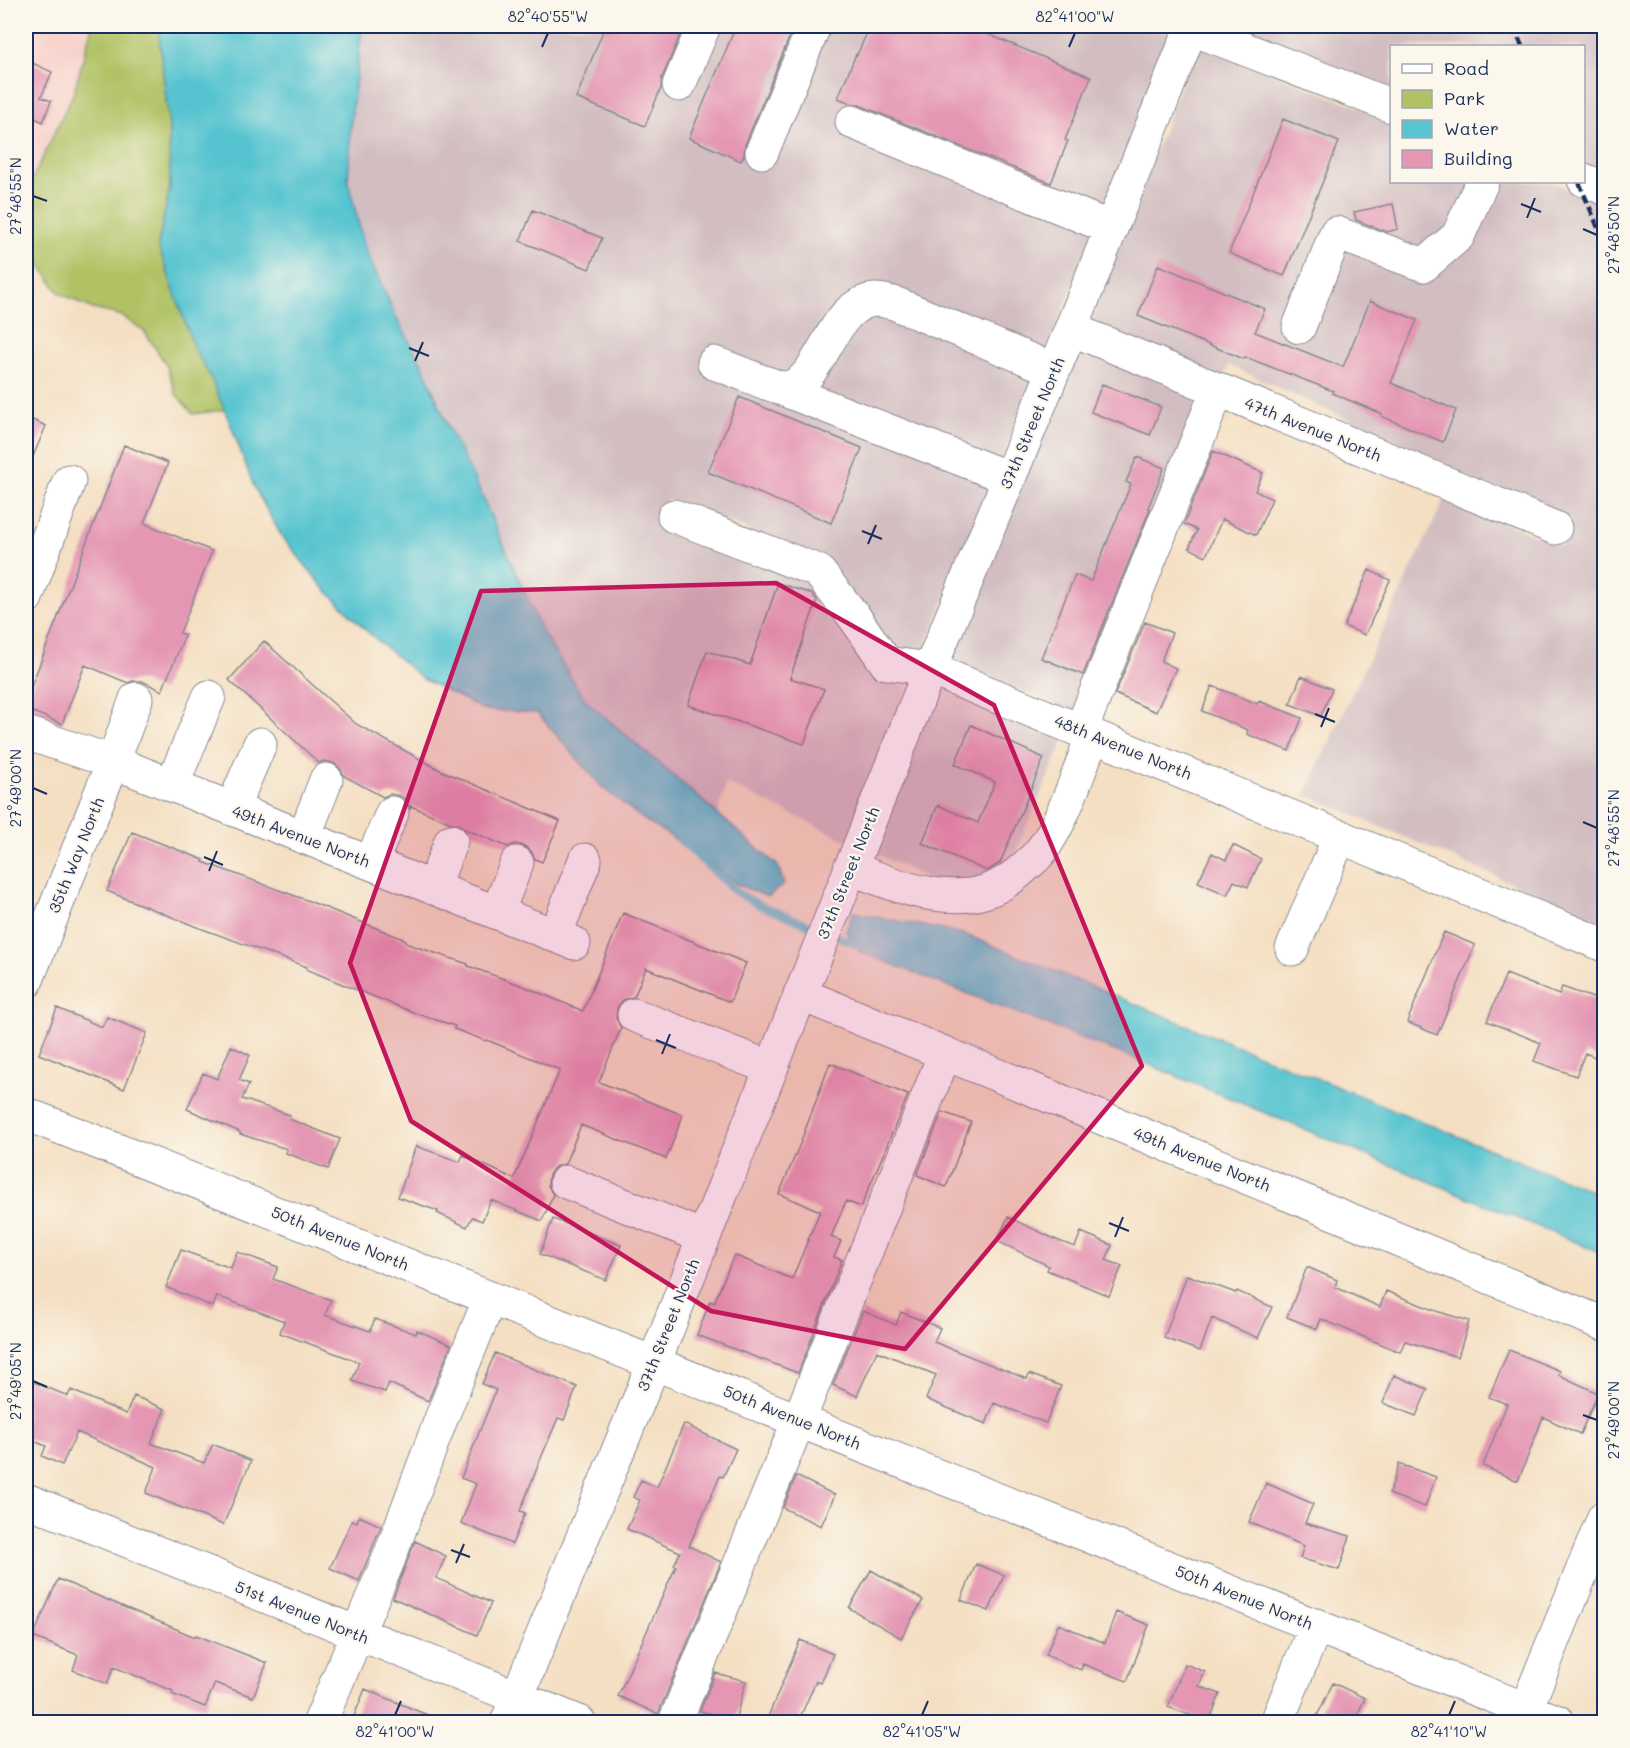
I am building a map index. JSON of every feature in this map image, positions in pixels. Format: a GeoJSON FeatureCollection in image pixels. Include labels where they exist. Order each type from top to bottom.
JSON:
{"type":"FeatureCollection","features":[{"type":"Feature","properties":{"kind":"street"},"geometry":{"type":"LineString","coordinates":[[679,86],[704,26]]}},
{"type":"Feature","properties":{"kind":"street"},"geometry":{"type":"LineString","coordinates":[[762,152],[814,26]]}},
{"type":"Feature","properties":{"kind":"street"},"geometry":{"type":"LineString","coordinates":[[1190,26],[1390,105]]}},
{"type":"Feature","properties":{"kind":"street","name":"37th Street North"},"geometry":{"type":"LineString","coordinates":[[512,1710],[654,1363],[930,669],[1112,228],[1190,26]]}},
{"type":"Feature","properties":{"kind":"street"},"geometry":{"type":"LineString","coordinates":[[852,122],[1112,228]]}},
{"type":"Feature","properties":{"kind":"street"},"geometry":{"type":"LineString","coordinates":[[1585,180],[1605,188]]}},
{"type":"Feature","properties":{"kind":"street"},"geometry":{"type":"LineString","coordinates":[[1299,327],[1336,233],[1424,265],[1458,236],[1482,183]]}},
{"type":"Feature","properties":{"kind":"street"},"geometry":{"type":"LineString","coordinates":[[782,389],[795,386],[806,377],[837,325],[851,311],[863,303],[877,300],[903,307],[1054,370]]}},
{"type":"Feature","properties":{"kind":"street","name":"47th Avenue North"},"geometry":{"type":"LineString","coordinates":[[1071,329],[1556,528]]}},
{"type":"Feature","properties":{"kind":"street"},"geometry":{"type":"LineString","coordinates":[[714,363],[1009,478]]}},
{"type":"Feature","properties":{"kind":"street"},"geometry":{"type":"LineString","coordinates":[[845,880],[884,880],[932,894],[978,895],[1000,886],[1041,852],[1059,821],[1087,732],[1218,389]]}},
{"type":"Feature","properties":{"kind":"street"},"geometry":{"type":"LineString","coordinates":[[26,598],[69,481]]}},
{"type":"Feature","properties":{"kind":"street","name":"48th Avenue North"},"geometry":{"type":"LineString","coordinates":[[674,516],[818,571],[855,618],[886,663],[930,669],[1605,945]]}},
{"type":"Feature","properties":{"kind":"street"},"geometry":{"type":"LineString","coordinates":[[172,785],[209,697]]}},
{"type":"Feature","properties":{"kind":"street","name":"35th Way North"},"geometry":{"type":"LineString","coordinates":[[26,982],[136,699]]}},
{"type":"Feature","properties":{"kind":"street","name":"49th Avenue North"},"geometry":{"type":"LineString","coordinates":[[26,733],[113,762],[565,940],[585,860]]}},
{"type":"Feature","properties":{"kind":"street"},"geometry":{"type":"LineString","coordinates":[[232,809],[260,744]]}},
{"type":"Feature","properties":{"kind":"street"},"geometry":{"type":"LineString","coordinates":[[304,837],[326,780]]}},
{"type":"Feature","properties":{"kind":"street"},"geometry":{"type":"LineString","coordinates":[[371,863],[392,813]]}},
{"type":"Feature","properties":{"kind":"street"},"geometry":{"type":"LineString","coordinates":[[1292,949],[1340,836]]}},
{"type":"Feature","properties":{"kind":"street"},"geometry":{"type":"LineString","coordinates":[[433,888],[451,841]]}},
{"type":"Feature","properties":{"kind":"street"},"geometry":{"type":"LineString","coordinates":[[497,913],[517,863]]}},
{"type":"Feature","properties":{"kind":"street","name":"49th Avenue North"},"geometry":{"type":"LineString","coordinates":[[804,983],[945,1053],[1605,1323]]}},
{"type":"Feature","properties":{"kind":"street"},"geometry":{"type":"LineString","coordinates":[[634,1015],[771,1068]]}},
{"type":"Feature","properties":{"kind":"street"},"geometry":{"type":"LineString","coordinates":[[675,1722],[799,1420],[945,1053]]}},
{"type":"Feature","properties":{"kind":"street","name":"50th Avenue North"},"geometry":{"type":"LineString","coordinates":[[26,1114],[1558,1722]]}},
{"type":"Feature","properties":{"kind":"street"},"geometry":{"type":"LineString","coordinates":[[566,1182],[704,1237]]}},
{"type":"Feature","properties":{"kind":"street"},"geometry":{"type":"LineString","coordinates":[[320,1722],[388,1561],[441,1419],[490,1298]]}},
{"type":"Feature","properties":{"kind":"street","name":"51st Avenue North"},"geometry":{"type":"LineString","coordinates":[[26,1500],[357,1634],[512,1710],[579,1722]]}},
{"type":"Feature","properties":{"kind":"street"},"geometry":{"type":"LineString","coordinates":[[1526,1709],[1605,1517]]}},
{"type":"Feature","properties":{"kind":"street"},"geometry":{"type":"LineString","coordinates":[[1277,1722],[1316,1625]]}},
{"type":"Feature","properties":{"kind":"highlighted area"},"geometry":{"type":"Polygon","coordinates":[[[776,583],[994,705],[1142,1066],[905,1349],[711,1311],[411,1121],[350,963],[481,591],[776,583]]]}},
{"type":"Feature","properties":{"kind":"shaded area"},"geometry":{"type":"Polygon","coordinates":[[[26,26],[92,26],[74,92],[33,178],[26,210],[26,26]]]}},
{"type":"Feature","properties":{"kind":"shaded area"},"geometry":{"type":"Polygon","coordinates":[[[362,26],[1148,26],[1175,36],[923,653],[894,649],[822,558],[667,499],[658,524],[810,583],[912,680],[848,841],[726,783],[718,814],[585,700],[543,634],[478,487],[449,429],[423,366],[397,319],[365,249],[348,182],[350,120],[362,26]]]}},
{"type":"Feature","properties":{"kind":"shaded area"},"geometry":{"type":"Polygon","coordinates":[[[1224,26],[1604,26],[1604,173],[1585,165],[1585,45],[1390,45],[1390,91],[1224,26]]]}},
{"type":"Feature","properties":{"kind":"shaded area"},"geometry":{"type":"Polygon","coordinates":[[[1198,45],[1390,120],[1390,183],[1553,183],[1604,203],[1604,923],[1305,794],[1445,498],[1561,546],[1572,520],[1457,473],[1458,470],[1229,365],[1223,377],[1087,321],[1198,45]]]}},
{"type":"Feature","properties":{"kind":"shaded area"},"geometry":{"type":"Polygon","coordinates":[[[26,210],[32,252],[26,267],[26,210]]]}},
{"type":"Feature","properties":{"kind":"shaded area"},"geometry":{"type":"Polygon","coordinates":[[[1077,346],[1212,402],[1076,713],[947,660],[1077,346]]]}},
{"type":"Feature","properties":{"kind":"shaded area"},"geometry":{"type":"Polygon","coordinates":[[[936,686],[1065,738],[991,908],[870,851],[936,686]]]}},
{"type":"Feature","properties":{"kind":"green space"},"geometry":{"type":"Polygon","coordinates":[[[92,26],[162,26],[159,35],[169,126],[170,187],[158,245],[194,348],[225,410],[193,414],[176,394],[166,364],[144,331],[120,315],[93,309],[59,293],[32,252],[26,210],[33,178],[74,92],[92,26]]]}},
{"type":"Feature","properties":{"kind":"water"},"geometry":{"type":"Polygon","coordinates":[[[162,26],[362,26],[351,120],[348,182],[365,249],[397,319],[423,366],[449,429],[478,487],[543,634],[585,700],[778,866],[784,884],[768,897],[736,884],[699,854],[644,820],[603,788],[537,713],[484,710],[423,679],[370,634],[323,587],[281,535],[254,487],[210,376],[194,348],[158,245],[170,187],[169,126],[159,35],[162,26]]]}},
{"type":"Feature","properties":{"kind":"water"},"geometry":{"type":"Polygon","coordinates":[[[853,912],[964,934],[1604,1196],[1604,1254],[1133,1058],[860,952],[846,931],[853,912]]]}},
{"type":"Feature","properties":{"kind":"building"},"geometry":{"type":"Polygon","coordinates":[[[605,26],[684,26],[645,126],[576,98],[605,26]]]}},
{"type":"Feature","properties":{"kind":"building"},"geometry":{"type":"Polygon","coordinates":[[[736,26],[794,26],[745,145],[741,161],[689,138],[736,26]]]}},
{"type":"Feature","properties":{"kind":"building"},"geometry":{"type":"Polygon","coordinates":[[[870,26],[968,26],[1091,77],[1065,140],[1068,141],[1051,183],[838,98],[870,26]]]}},
{"type":"Feature","properties":{"kind":"building"},"geometry":{"type":"Polygon","coordinates":[[[26,60],[52,72],[41,97],[51,101],[43,122],[33,117],[26,134],[26,60]]]}},
{"type":"Feature","properties":{"kind":"building"},"geometry":{"type":"Polygon","coordinates":[[[1283,119],[1339,142],[1284,276],[1229,253],[1283,119]]]}},
{"type":"Feature","properties":{"kind":"building"},"geometry":{"type":"Polygon","coordinates":[[[1393,204],[1398,229],[1387,232],[1356,220],[1354,212],[1393,204]]]}},
{"type":"Feature","properties":{"kind":"building"},"geometry":{"type":"Polygon","coordinates":[[[533,210],[602,238],[589,269],[520,241],[533,210]]]}},
{"type":"Feature","properties":{"kind":"building"},"geometry":{"type":"Polygon","coordinates":[[[1158,265],[1265,309],[1255,332],[1343,367],[1370,301],[1417,320],[1391,383],[1456,410],[1443,442],[1381,416],[1382,414],[1332,393],[1333,391],[1245,357],[1244,359],[1138,316],[1158,265]]]}},
{"type":"Feature","properties":{"kind":"building"},"geometry":{"type":"Polygon","coordinates":[[[1102,384],[1161,407],[1150,435],[1091,412],[1102,384]]]}},
{"type":"Feature","properties":{"kind":"building"},"geometry":{"type":"Polygon","coordinates":[[[739,397],[862,448],[831,523],[708,472],[739,397]]]}},
{"type":"Feature","properties":{"kind":"building"},"geometry":{"type":"Polygon","coordinates":[[[26,417],[46,426],[26,473],[26,417]]]}},
{"type":"Feature","properties":{"kind":"building"},"geometry":{"type":"Polygon","coordinates":[[[124,445],[168,463],[144,523],[212,551],[180,633],[185,635],[162,691],[142,681],[128,683],[85,665],[62,724],[26,709],[26,700],[124,445]]]}},
{"type":"Feature","properties":{"kind":"building"},"geometry":{"type":"Polygon","coordinates":[[[1213,451],[1263,473],[1255,491],[1272,499],[1256,535],[1222,519],[1206,556],[1189,548],[1197,530],[1184,524],[1213,451]]]}},
{"type":"Feature","properties":{"kind":"building"},"geometry":{"type":"Polygon","coordinates":[[[1137,457],[1164,468],[1148,508],[1150,509],[1083,675],[1041,658],[1075,575],[1091,581],[1131,484],[1126,482],[1137,457]]]}},
{"type":"Feature","properties":{"kind":"building"},"geometry":{"type":"Polygon","coordinates":[[[1369,570],[1390,580],[1365,635],[1344,626],[1369,570]]]}},
{"type":"Feature","properties":{"kind":"building"},"geometry":{"type":"Polygon","coordinates":[[[778,583],[812,594],[817,600],[790,678],[824,689],[804,744],[688,705],[707,651],[750,665],[778,583]]]}},
{"type":"Feature","properties":{"kind":"building"},"geometry":{"type":"Polygon","coordinates":[[[1145,622],[1172,633],[1161,661],[1176,668],[1156,712],[1115,694],[1145,622]]]}},
{"type":"Feature","properties":{"kind":"building"},"geometry":{"type":"Polygon","coordinates":[[[264,641],[356,724],[440,770],[560,821],[542,862],[535,859],[531,851],[524,846],[515,844],[508,847],[458,824],[411,806],[410,809],[407,801],[400,796],[390,794],[383,797],[344,776],[340,768],[333,763],[324,761],[319,763],[229,680],[264,641]]]}},
{"type":"Feature","properties":{"kind":"building"},"geometry":{"type":"Polygon","coordinates":[[[1301,676],[1332,689],[1321,716],[1290,704],[1301,676]]]}},
{"type":"Feature","properties":{"kind":"building"},"geometry":{"type":"Polygon","coordinates":[[[1212,686],[1302,718],[1289,751],[1247,734],[1248,730],[1202,711],[1212,686]]]}},
{"type":"Feature","properties":{"kind":"building"},"geometry":{"type":"Polygon","coordinates":[[[971,725],[1044,758],[1000,863],[987,871],[922,843],[938,805],[978,823],[995,782],[955,764],[971,725]]]}},
{"type":"Feature","properties":{"kind":"building"},"geometry":{"type":"Polygon","coordinates":[[[132,832],[204,860],[203,862],[406,940],[405,943],[468,964],[468,966],[583,1011],[623,913],[746,963],[730,1002],[646,968],[634,997],[623,1000],[617,1008],[616,1018],[621,1028],[599,1082],[683,1115],[666,1159],[581,1125],[565,1164],[555,1167],[549,1175],[548,1185],[553,1195],[542,1221],[491,1200],[482,1221],[472,1217],[467,1227],[437,1213],[438,1211],[398,1197],[416,1146],[460,1162],[463,1155],[514,1179],[560,1070],[454,1029],[455,1026],[342,984],[306,969],[307,967],[107,891],[132,832]]]}},
{"type":"Feature","properties":{"kind":"building"},"geometry":{"type":"Polygon","coordinates":[[[1233,845],[1261,859],[1248,887],[1234,881],[1227,895],[1198,882],[1212,853],[1226,860],[1233,845]]]}},
{"type":"Feature","properties":{"kind":"building"},"geometry":{"type":"Polygon","coordinates":[[[1444,932],[1475,945],[1437,1035],[1407,1022],[1444,932]]]}},
{"type":"Feature","properties":{"kind":"building"},"geometry":{"type":"Polygon","coordinates":[[[1506,974],[1559,995],[1562,987],[1605,1002],[1605,1061],[1585,1053],[1576,1076],[1534,1061],[1541,1043],[1487,1021],[1506,974]]]}},
{"type":"Feature","properties":{"kind":"building"},"geometry":{"type":"Polygon","coordinates":[[[57,1008],[102,1027],[107,1017],[147,1033],[124,1089],[39,1054],[57,1008]]]}},
{"type":"Feature","properties":{"kind":"building"},"geometry":{"type":"Polygon","coordinates":[[[231,1046],[250,1055],[239,1080],[249,1084],[242,1099],[290,1115],[289,1119],[340,1139],[328,1169],[286,1153],[287,1149],[240,1134],[240,1132],[187,1109],[203,1073],[217,1079],[231,1046]]]}},
{"type":"Feature","properties":{"kind":"building"},"geometry":{"type":"Polygon","coordinates":[[[830,1063],[908,1095],[861,1207],[846,1201],[831,1237],[841,1241],[834,1257],[842,1260],[798,1373],[697,1335],[710,1301],[714,1303],[734,1255],[792,1279],[820,1211],[779,1194],[830,1063]]]}},
{"type":"Feature","properties":{"kind":"building"},"geometry":{"type":"Polygon","coordinates":[[[942,1112],[971,1122],[946,1187],[917,1175],[942,1112]]]}},
{"type":"Feature","properties":{"kind":"building"},"geometry":{"type":"Polygon","coordinates":[[[1008,1217],[1075,1247],[1081,1232],[1112,1245],[1106,1260],[1122,1266],[1109,1296],[1047,1270],[1049,1266],[997,1241],[1008,1217]]]}},
{"type":"Feature","properties":{"kind":"building"},"geometry":{"type":"Polygon","coordinates":[[[553,1219],[621,1245],[606,1280],[540,1254],[553,1219]]]}},
{"type":"Feature","properties":{"kind":"building"},"geometry":{"type":"Polygon","coordinates":[[[181,1250],[231,1268],[237,1252],[278,1267],[273,1279],[331,1300],[325,1315],[370,1331],[375,1319],[416,1334],[417,1330],[451,1345],[428,1401],[389,1383],[385,1392],[352,1381],[359,1362],[280,1333],[284,1321],[217,1296],[213,1307],[166,1287],[181,1250]]]}},
{"type":"Feature","properties":{"kind":"building"},"geometry":{"type":"Polygon","coordinates":[[[1307,1267],[1337,1280],[1335,1287],[1380,1307],[1386,1291],[1436,1311],[1469,1321],[1458,1357],[1405,1341],[1400,1352],[1321,1319],[1317,1329],[1287,1317],[1307,1267]]]}},
{"type":"Feature","properties":{"kind":"building"},"geometry":{"type":"Polygon","coordinates":[[[1187,1275],[1236,1293],[1237,1291],[1272,1307],[1258,1338],[1212,1318],[1200,1351],[1164,1338],[1187,1275]]]}},
{"type":"Feature","properties":{"kind":"building"},"geometry":{"type":"Polygon","coordinates":[[[863,1311],[896,1325],[901,1312],[940,1328],[934,1342],[1027,1379],[1029,1374],[1061,1386],[1046,1423],[994,1403],[986,1424],[926,1399],[936,1375],[877,1351],[857,1396],[833,1385],[863,1311]]]}},
{"type":"Feature","properties":{"kind":"building"},"geometry":{"type":"Polygon","coordinates":[[[1509,1350],[1560,1371],[1559,1375],[1598,1393],[1580,1434],[1543,1417],[1518,1481],[1483,1466],[1507,1404],[1489,1397],[1509,1350]]]}},
{"type":"Feature","properties":{"kind":"building"},"geometry":{"type":"Polygon","coordinates":[[[495,1353],[577,1387],[564,1420],[558,1418],[541,1458],[520,1511],[525,1513],[512,1544],[461,1523],[476,1484],[461,1478],[496,1390],[482,1384],[495,1353]]]}},
{"type":"Feature","properties":{"kind":"building"},"geometry":{"type":"Polygon","coordinates":[[[1394,1375],[1428,1389],[1416,1416],[1383,1403],[1394,1375]]]}},
{"type":"Feature","properties":{"kind":"building"},"geometry":{"type":"Polygon","coordinates":[[[26,1379],[68,1396],[71,1390],[126,1414],[134,1396],[165,1409],[151,1443],[204,1463],[213,1444],[251,1461],[223,1525],[146,1493],[156,1467],[77,1432],[62,1465],[42,1456],[46,1446],[26,1438],[26,1379]]]}},
{"type":"Feature","properties":{"kind":"building"},"geometry":{"type":"Polygon","coordinates":[[[684,1424],[736,1449],[723,1477],[720,1476],[689,1546],[721,1562],[658,1714],[618,1696],[676,1566],[674,1565],[680,1552],[627,1529],[640,1500],[633,1497],[641,1480],[657,1487],[684,1424]]]}},
{"type":"Feature","properties":{"kind":"building"},"geometry":{"type":"Polygon","coordinates":[[[1399,1464],[1436,1477],[1425,1507],[1389,1494],[1399,1464]]]}},
{"type":"Feature","properties":{"kind":"building"},"geometry":{"type":"Polygon","coordinates":[[[796,1476],[835,1495],[821,1526],[783,1508],[796,1476]]]}},
{"type":"Feature","properties":{"kind":"building"},"geometry":{"type":"Polygon","coordinates":[[[1266,1483],[1313,1504],[1305,1523],[1350,1536],[1339,1570],[1300,1558],[1304,1546],[1249,1522],[1266,1483]]]}},
{"type":"Feature","properties":{"kind":"building"},"geometry":{"type":"Polygon","coordinates":[[[359,1516],[381,1526],[359,1581],[330,1568],[352,1520],[357,1522],[359,1516]]]}},
{"type":"Feature","properties":{"kind":"building"},"geometry":{"type":"Polygon","coordinates":[[[415,1541],[446,1556],[436,1578],[491,1603],[477,1635],[393,1598],[415,1541]]]}},
{"type":"Feature","properties":{"kind":"building"},"geometry":{"type":"Polygon","coordinates":[[[976,1564],[1004,1575],[989,1611],[961,1600],[976,1564]]]}},
{"type":"Feature","properties":{"kind":"building"},"geometry":{"type":"Polygon","coordinates":[[[871,1570],[923,1600],[901,1638],[849,1608],[871,1570]]]}},
{"type":"Feature","properties":{"kind":"building"},"geometry":{"type":"Polygon","coordinates":[[[58,1579],[195,1637],[196,1635],[267,1663],[253,1697],[215,1683],[205,1707],[114,1667],[107,1684],[73,1670],[78,1655],[33,1637],[58,1579]]]}},
{"type":"Feature","properties":{"kind":"building"},"geometry":{"type":"Polygon","coordinates":[[[1116,1612],[1149,1625],[1127,1681],[1083,1664],[1081,1670],[1046,1655],[1058,1624],[1105,1643],[1116,1612]]]}},
{"type":"Feature","properties":{"kind":"building"},"geometry":{"type":"Polygon","coordinates":[[[800,1640],[833,1654],[821,1683],[816,1681],[798,1722],[766,1722],[800,1640]]]}},
{"type":"Feature","properties":{"kind":"building"},"geometry":{"type":"Polygon","coordinates":[[[1185,1664],[1205,1672],[1199,1686],[1220,1694],[1209,1722],[1168,1707],[1185,1664]]]}},
{"type":"Feature","properties":{"kind":"building"},"geometry":{"type":"Polygon","coordinates":[[[715,1673],[746,1681],[735,1720],[700,1711],[715,1673]]]}},
{"type":"Feature","properties":{"kind":"building"},"geometry":{"type":"Polygon","coordinates":[[[1333,1683],[1365,1698],[1354,1722],[1331,1722],[1317,1716],[1333,1683]]]}},
{"type":"Feature","properties":{"kind":"building"},"geometry":{"type":"Polygon","coordinates":[[[365,1689],[444,1722],[369,1722],[354,1716],[365,1689]]]}},
{"type":"Feature","properties":{"kind":"waterway"},"geometry":{"type":"LineString","coordinates":[[680,840],[736,892],[759,905],[819,929]]}},
{"type":"Feature","properties":{"kind":"waterway"},"geometry":{"type":"LineString","coordinates":[[833,935],[864,947]]}},
{"type":"Feature","properties":{"kind":"railway"},"geometry":{"type":"LineString","coordinates":[[1513,26],[1522,45]]}},
{"type":"Feature","properties":{"kind":"railway"},"geometry":{"type":"LineString","coordinates":[[1579,183],[1604,242]]}}]}
